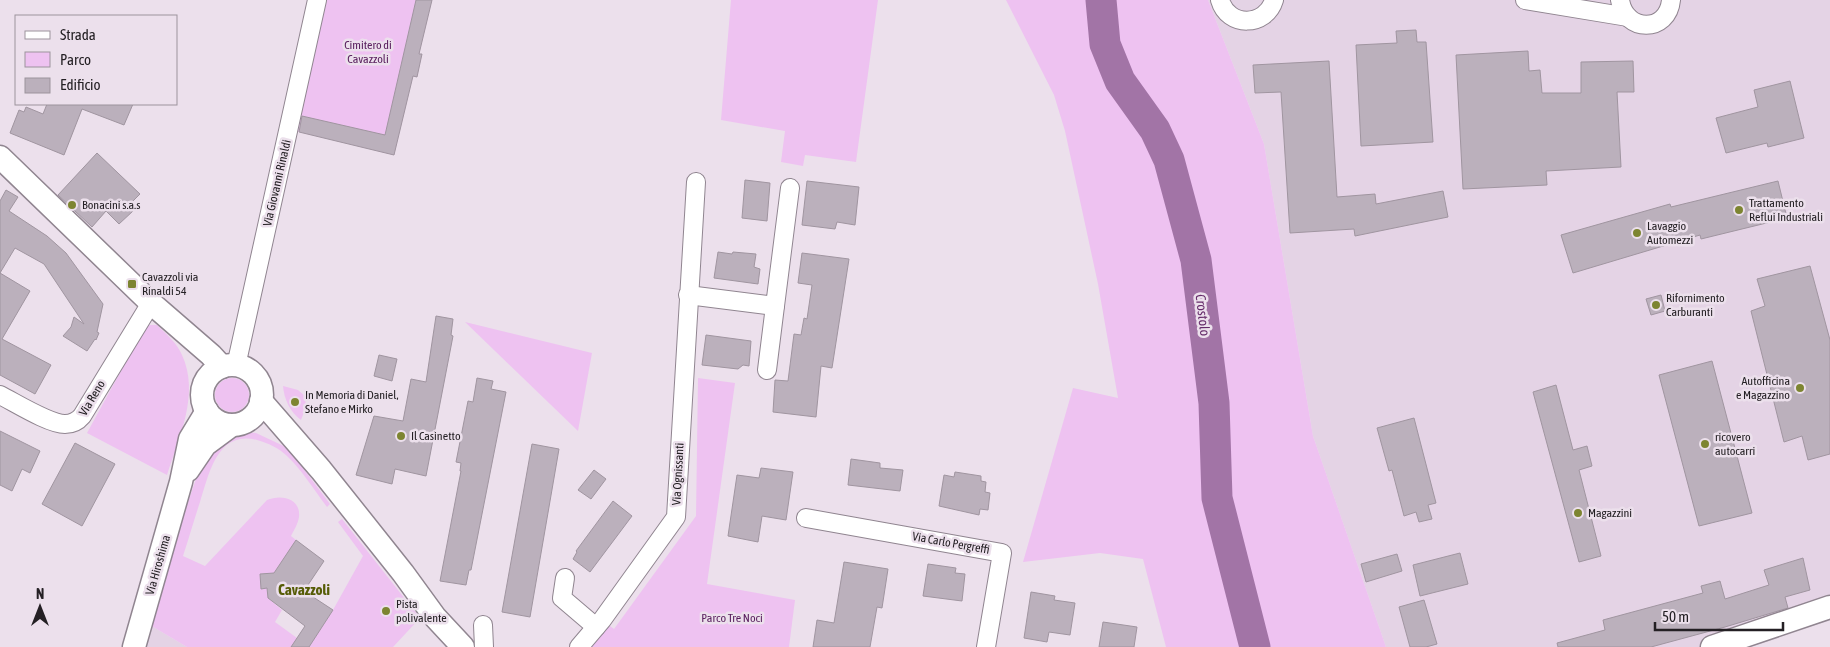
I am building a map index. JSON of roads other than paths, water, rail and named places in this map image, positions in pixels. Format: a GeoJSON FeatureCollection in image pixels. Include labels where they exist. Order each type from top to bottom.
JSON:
{"type":"FeatureCollection","features":[{"type":"Feature","properties":{"kind":"street","name":"Via Giovanni Rinaldi"},"geometry":{"type":"LineString","coordinates":[[207,411],[203,401],[203,391],[222,372],[317,0]]}},
{"type":"Feature","properties":{"kind":"street"},"geometry":{"type":"LineString","coordinates":[[1220,0],[1227,13],[1235,19],[1244,21],[1254,21],[1262,17],[1269,11],[1274,0]]}},
{"type":"Feature","properties":{"kind":"street"},"geometry":{"type":"LineString","coordinates":[[1525,0],[1628,17]]}},
{"type":"Feature","properties":{"kind":"street"},"geometry":{"type":"LineString","coordinates":[[1594,11],[1619,0],[1628,17],[1644,25],[1652,24],[1667,14],[1672,0]]}},
{"type":"Feature","properties":{"kind":"street","name":"Via Giovanni Rinaldi"},"geometry":{"type":"LineString","coordinates":[[0,157],[195,342],[222,372]]}},
{"type":"Feature","properties":{"kind":"street","name":"Via Ognissanti"},"geometry":{"type":"LineString","coordinates":[[579,647],[676,517],[696,182]]}},
{"type":"Feature","properties":{"kind":"street"},"geometry":{"type":"LineString","coordinates":[[767,370],[790,188]]}},
{"type":"Feature","properties":{"kind":"street"},"geometry":{"type":"LineString","coordinates":[[688,295],[775,306]]}},
{"type":"Feature","properties":{"kind":"street","name":"Via Reno"},"geometry":{"type":"LineString","coordinates":[[0,395],[53,421],[64,424],[76,422],[82,416],[152,303]]}},
{"type":"Feature","properties":{"kind":"street"},"geometry":{"type":"LineString","coordinates":[[222,372],[250,372],[256,378],[260,385],[248,415]]}},
{"type":"Feature","properties":{"kind":"street"},"geometry":{"type":"LineString","coordinates":[[207,411],[213,419],[222,423],[248,415],[295,439],[403,573],[435,617],[463,647]]}},
{"type":"Feature","properties":{"kind":"street","name":"Via Hiroshima"},"geometry":{"type":"LineString","coordinates":[[134,647],[181,482],[190,439],[207,411]]}},
{"type":"Feature","properties":{"kind":"street","name":"Via Hiroshima"},"geometry":{"type":"LineString","coordinates":[[181,482],[205,445],[248,415]]}},
{"type":"Feature","properties":{"kind":"street","name":"Via Carlo Pergreffi"},"geometry":{"type":"LineString","coordinates":[[806,518],[1002,553],[986,647]]}},
{"type":"Feature","properties":{"kind":"street"},"geometry":{"type":"LineString","coordinates":[[565,578],[562,598],[596,626]]}},
{"type":"Feature","properties":{"kind":"street"},"geometry":{"type":"LineString","coordinates":[[1712,647],[1830,607]]}},
{"type":"Feature","properties":{"kind":"street"},"geometry":{"type":"LineString","coordinates":[[483,624],[484,647]]}},
{"type":"Feature","properties":{"kind":"waterway","name":"Crostolo"},"geometry":{"type":"LineString","coordinates":[[1101,0],[1105,44],[1120,81],[1155,130],[1169,160],[1196,260],[1214,403],[1217,498],[1255,647]]}},
{"type":"Feature","properties":{"kind":"place","name":"Bonacini s.a.s"},"geometry":{"type":"Point","coordinates":[72,205]}},
{"type":"Feature","properties":{"kind":"place","name":"Trattamento Reflui Industriali"},"geometry":{"type":"Point","coordinates":[1739,210]}},
{"type":"Feature","properties":{"kind":"place","name":"Lavaggio Automezzi"},"geometry":{"type":"Point","coordinates":[1637,233]}},
{"type":"Feature","properties":{"kind":"place","name":"Cavazzoli via Rinaldi 54"},"geometry":{"type":"Point","coordinates":[132,284]}},
{"type":"Feature","properties":{"kind":"place","name":"Rifornimento Carburanti"},"geometry":{"type":"Point","coordinates":[1656,305]}},
{"type":"Feature","properties":{"kind":"place","name":"Autofficina e Magazzino"},"geometry":{"type":"Point","coordinates":[1800,388]}},
{"type":"Feature","properties":{"kind":"place","name":"In Memoria di Daniel, Stefano e Mirko"},"geometry":{"type":"Point","coordinates":[295,402]}},
{"type":"Feature","properties":{"kind":"place","name":"Il Casinetto"},"geometry":{"type":"Point","coordinates":[401,436]}},
{"type":"Feature","properties":{"kind":"place","name":"ricovero autocarri"},"geometry":{"type":"Point","coordinates":[1705,444]}},
{"type":"Feature","properties":{"kind":"place","name":"Magazzini"},"geometry":{"type":"Point","coordinates":[1578,513]}},
{"type":"Feature","properties":{"kind":"place","name":"Pista polivalente"},"geometry":{"type":"Point","coordinates":[386,611]}},
{"type":"Feature","properties":{"kind":"district","name":"Cavazzoli"},"geometry":{"type":"Point","coordinates":[304,590]}},
{"type":"Feature","properties":{"kind":"park label","name":"Cimitero di Cavazzoli"},"geometry":{"type":"Point","coordinates":[368,52]}},
{"type":"Feature","properties":{"kind":"park label","name":"Parco Tre Noci"},"geometry":{"type":"Point","coordinates":[732,618]}}]}
